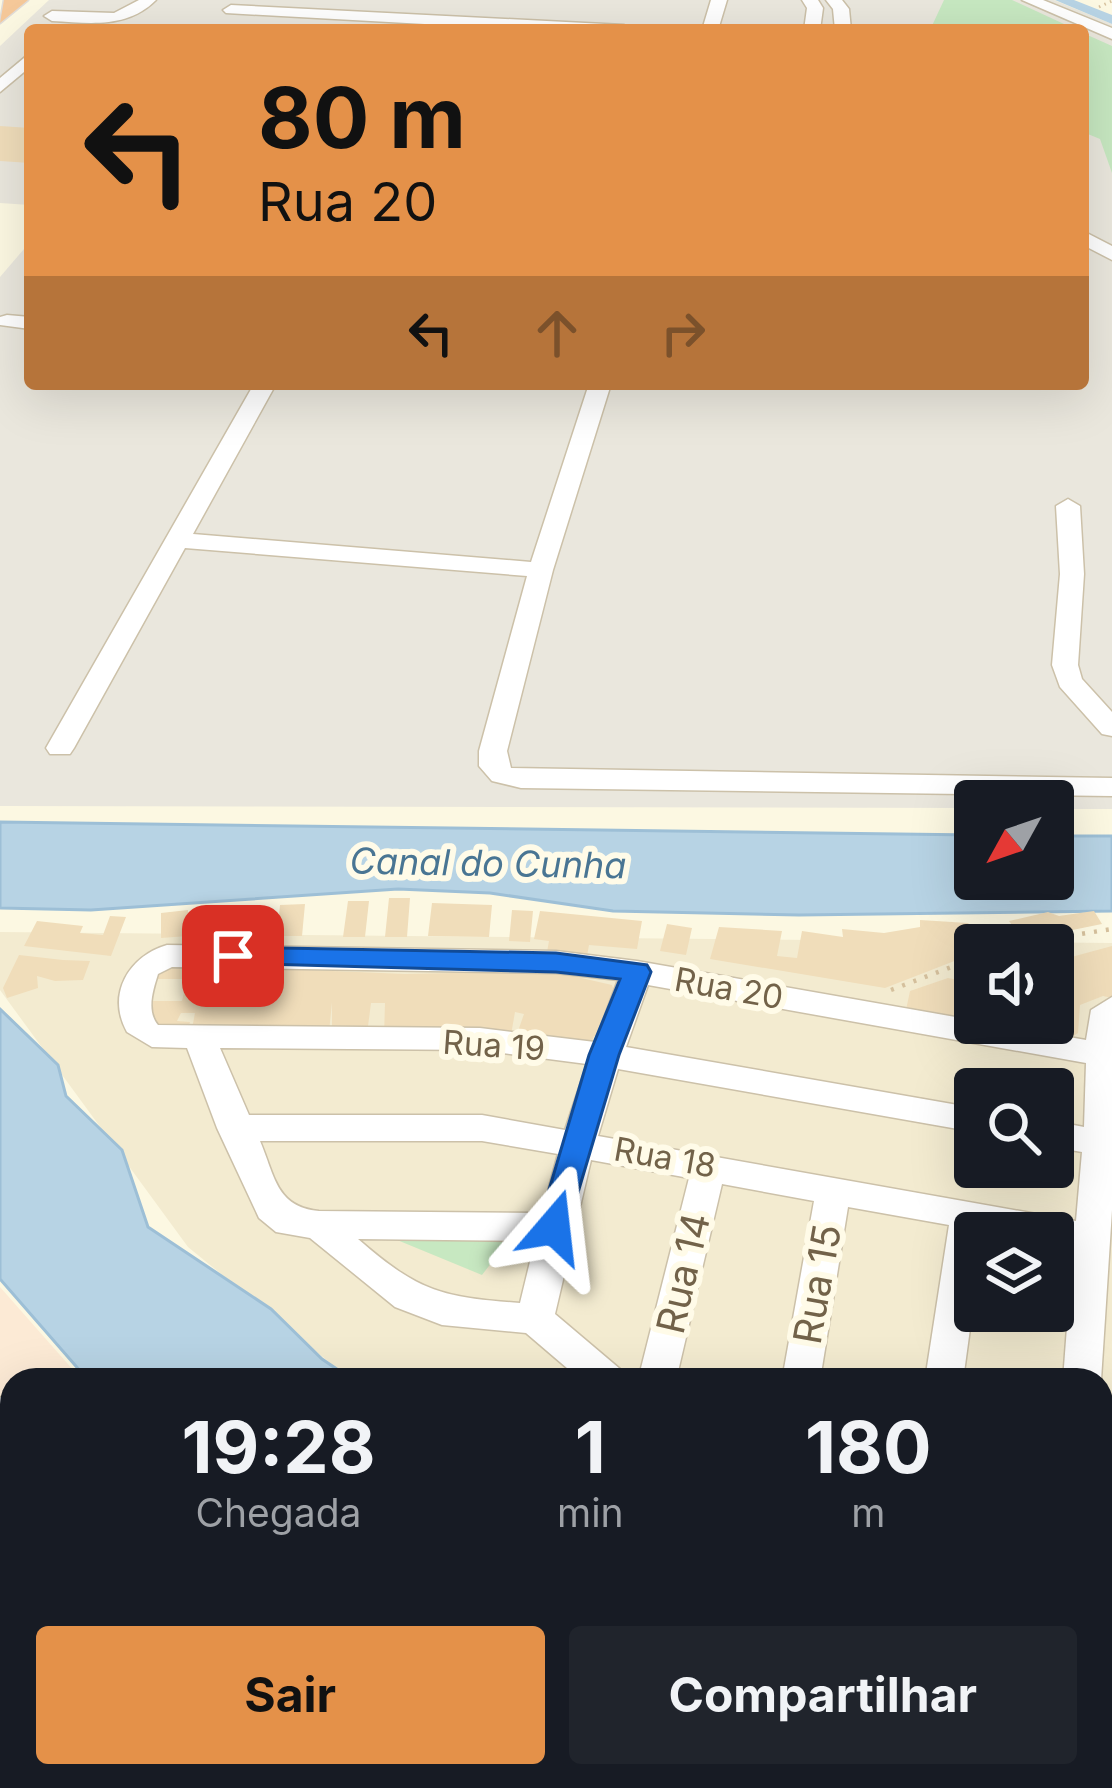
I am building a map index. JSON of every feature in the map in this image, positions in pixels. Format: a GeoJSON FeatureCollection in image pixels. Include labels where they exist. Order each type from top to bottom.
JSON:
{"type":"FeatureCollection","features":[{"type":"Feature","properties":{"kind":"highway"},"geometry":{"type":"LineString","coordinates":[[0,16],[17,0]]}},
{"type":"Feature","properties":{"kind":"street"},"geometry":{"type":"LineString","coordinates":[[47,23],[71,0]]}},
{"type":"Feature","properties":{"kind":"street"},"geometry":{"type":"LineString","coordinates":[[47,23],[117,20],[132,16],[148,0]]}},
{"type":"Feature","properties":{"kind":"street"},"geometry":{"type":"LineString","coordinates":[[1030,0],[1088,24]]}},
{"type":"Feature","properties":{"kind":"street"},"geometry":{"type":"LineString","coordinates":[[235,5],[449,24]]}},
{"type":"Feature","properties":{"kind":"street"},"geometry":{"type":"LineString","coordinates":[[0,87],[24,64]]}},
{"type":"Feature","properties":{"kind":"street"},"geometry":{"type":"LineString","coordinates":[[7,321],[24,322]]}},
{"type":"Feature","properties":{"kind":"street"},"geometry":{"type":"LineString","coordinates":[[60,748],[263,390]]}},
{"type":"Feature","properties":{"kind":"street"},"geometry":{"type":"LineString","coordinates":[[598,390],[541,570],[493,752],[493,766],[502,775],[521,779],[1112,787]]}},
{"type":"Feature","properties":{"kind":"street"},"geometry":{"type":"LineString","coordinates":[[1068,506],[1072,574],[1065,665],[1069,681],[1112,728]]}},
{"type":"Feature","properties":{"kind":"street"},"geometry":{"type":"LineString","coordinates":[[179,540],[541,570]]}},
{"type":"Feature","properties":{"kind":"street","name":"Rua 20"},"geometry":{"type":"LineString","coordinates":[[152,1036],[135,1021],[139,986],[144,968],[166,956],[556,962],[637,972],[1104,1055]]}},
{"type":"Feature","properties":{"kind":"street"},"geometry":{"type":"LineString","coordinates":[[535,1318],[554,1227],[604,1055],[637,972]]}},
{"type":"Feature","properties":{"kind":"street"},"geometry":{"type":"LineString","coordinates":[[1083,1368],[1109,1010]]}},
{"type":"Feature","properties":{"kind":"street","name":"Rua 19"},"geometry":{"type":"LineString","coordinates":[[152,1036],[480,1039],[604,1055],[954,1116]]}},
{"type":"Feature","properties":{"kind":"street"},"geometry":{"type":"LineString","coordinates":[[200,1039],[234,1128],[275,1214],[289,1222],[554,1227]]}},
{"type":"Feature","properties":{"kind":"street","name":"Rua 18"},"geometry":{"type":"LineString","coordinates":[[234,1128],[482,1128],[963,1212]]}},
{"type":"Feature","properties":{"kind":"street"},"geometry":{"type":"LineString","coordinates":[[1074,1138],[1100,1142]]}},
{"type":"Feature","properties":{"kind":"street","name":"Rua 14"},"geometry":{"type":"LineString","coordinates":[[661,1368],[709,1165]]}},
{"type":"Feature","properties":{"kind":"street","name":"Rua 15"},"geometry":{"type":"LineString","coordinates":[[802,1368],[834,1188]]}},
{"type":"Feature","properties":{"kind":"street"},"geometry":{"type":"LineString","coordinates":[[319,1226],[388,1284],[417,1300],[439,1310],[535,1318],[593,1368]]}},
{"type":"Feature","properties":{"kind":"street","name":"Rua 18"},"geometry":{"type":"LineString","coordinates":[[1074,1234],[1090,1237]]}},
{"type":"Feature","properties":{"kind":"street"},"geometry":{"type":"LineString","coordinates":[[946,1368],[954,1310]]}},
{"type":"Feature","properties":{"kind":"path"},"geometry":{"type":"LineString","coordinates":[[1099,8],[1112,1]]}},
{"type":"Feature","properties":{"kind":"path"},"geometry":{"type":"LineString","coordinates":[[1074,935],[1112,929]]}},
{"type":"Feature","properties":{"kind":"shaded area"},"geometry":{"type":"Polygon","coordinates":[[[49,0],[1054,0],[1112,24],[1112,809],[1074,809],[1074,780],[954,780],[954,808],[0,806],[0,277],[24,249],[24,390],[1089,390],[1089,24],[24,24],[24,205],[0,203],[0,46],[49,0]]]}},
{"type":"Feature","properties":{"kind":"shaded area"},"geometry":{"type":"Polygon","coordinates":[[[0,932],[954,941],[954,1044],[1074,1044],[1074,943],[1112,943],[1112,1368],[336,1368],[188,1247],[0,990],[0,932]]]}},
{"type":"Feature","properties":{"kind":"shaded area"},"geometry":{"type":"Polygon","coordinates":[[[0,1287],[71,1368],[0,1368],[0,1287]]]}},
{"type":"Feature","properties":{"kind":"green space"},"geometry":{"type":"Polygon","coordinates":[[[944,0],[1012,0],[1064,24],[933,24],[944,0]]]}},
{"type":"Feature","properties":{"kind":"green space"},"geometry":{"type":"Polygon","coordinates":[[[1089,36],[1112,46],[1112,173],[1100,139],[1089,134],[1089,36]]]}},
{"type":"Feature","properties":{"kind":"green space"},"geometry":{"type":"Polygon","coordinates":[[[385,1235],[509,1240],[482,1275],[385,1235]]]}},
{"type":"Feature","properties":{"kind":"water","name":"Canal do Cunha"},"geometry":{"type":"Polygon","coordinates":[[[0,822],[954,835],[954,900],[1074,900],[1074,836],[1112,836],[1112,911],[799,915],[613,911],[490,893],[398,889],[91,910],[0,908],[0,822]]]}},
{"type":"Feature","properties":{"kind":"water"},"geometry":{"type":"Polygon","coordinates":[[[0,1009],[58,1065],[66,1096],[122,1150],[148,1227],[271,1309],[335,1368],[78,1368],[0,1279],[0,1009]]]}},
{"type":"Feature","properties":{"kind":"building"},"geometry":{"type":"Polygon","coordinates":[[[0,126],[24,128],[24,163],[0,161],[0,126]]]}},
{"type":"Feature","properties":{"kind":"building"},"geometry":{"type":"Polygon","coordinates":[[[389,898],[410,898],[407,937],[385,937],[389,898]]]}},
{"type":"Feature","properties":{"kind":"building"},"geometry":{"type":"Polygon","coordinates":[[[348,901],[369,901],[365,937],[343,937],[348,901]]]}},
{"type":"Feature","properties":{"kind":"building"},"geometry":{"type":"Polygon","coordinates":[[[432,903],[492,905],[489,937],[428,936],[432,903]]]}},
{"type":"Feature","properties":{"kind":"building"},"geometry":{"type":"Polygon","coordinates":[[[305,904],[302,936],[277,936],[280,905],[305,904]]]}},
{"type":"Feature","properties":{"kind":"building"},"geometry":{"type":"Polygon","coordinates":[[[235,906],[256,906],[254,934],[232,935],[235,906]]]}},
{"type":"Feature","properties":{"kind":"building"},"geometry":{"type":"Polygon","coordinates":[[[188,910],[188,936],[161,938],[161,913],[188,910]]]}},
{"type":"Feature","properties":{"kind":"building"},"geometry":{"type":"Polygon","coordinates":[[[512,910],[533,911],[530,942],[509,941],[512,910]]]}},
{"type":"Feature","properties":{"kind":"building"},"geometry":{"type":"Polygon","coordinates":[[[540,911],[642,921],[637,949],[589,945],[587,956],[547,952],[549,941],[534,939],[540,911]]]}},
{"type":"Feature","properties":{"kind":"building"},"geometry":{"type":"Polygon","coordinates":[[[1094,911],[1102,924],[1074,930],[1074,924],[1009,921],[1048,912],[1059,916],[1094,911]]]}},
{"type":"Feature","properties":{"kind":"building"},"geometry":{"type":"Polygon","coordinates":[[[110,916],[126,917],[111,956],[24,946],[37,921],[83,926],[80,933],[103,935],[110,916]]]}},
{"type":"Feature","properties":{"kind":"building"},"geometry":{"type":"Polygon","coordinates":[[[920,920],[969,924],[954,924],[954,961],[885,988],[710,959],[719,927],[782,931],[777,956],[797,958],[802,931],[843,937],[842,929],[884,933],[920,927],[920,920]]]}},
{"type":"Feature","properties":{"kind":"building"},"geometry":{"type":"Polygon","coordinates":[[[667,924],[692,928],[686,955],[660,951],[667,924]]]}},
{"type":"Feature","properties":{"kind":"building"},"geometry":{"type":"Polygon","coordinates":[[[1112,946],[1112,998],[1103,996],[1080,1005],[1074,1036],[1074,956],[1112,946]]]}},
{"type":"Feature","properties":{"kind":"building"},"geometry":{"type":"Polygon","coordinates":[[[19,955],[90,961],[83,980],[37,976],[38,988],[7,998],[3,988],[19,955]]]}},
{"type":"Feature","properties":{"kind":"building"},"geometry":{"type":"Polygon","coordinates":[[[166,964],[405,974],[551,971],[612,985],[615,994],[599,1037],[594,1036],[590,1045],[517,1034],[524,1014],[515,1012],[511,1035],[384,1036],[385,1003],[371,1003],[367,1034],[332,1035],[332,1002],[329,1032],[191,1034],[195,1013],[181,1013],[177,1021],[190,1022],[187,1035],[154,1033],[146,1001],[182,1001],[187,979],[153,979],[166,964]]]}},
{"type":"Feature","properties":{"kind":"building"},"geometry":{"type":"Polygon","coordinates":[[[954,979],[954,1020],[906,1010],[910,991],[954,979]]]}},
{"type":"Feature","properties":{"kind":"waterway"},"geometry":{"type":"LineString","coordinates":[[1062,0],[1112,20]]}},
{"type":"Feature","properties":{"kind":"route"},"geometry":{"type":"LineString","coordinates":[[233,956],[556,962],[637,972],[604,1055],[554,1227]]}}]}
